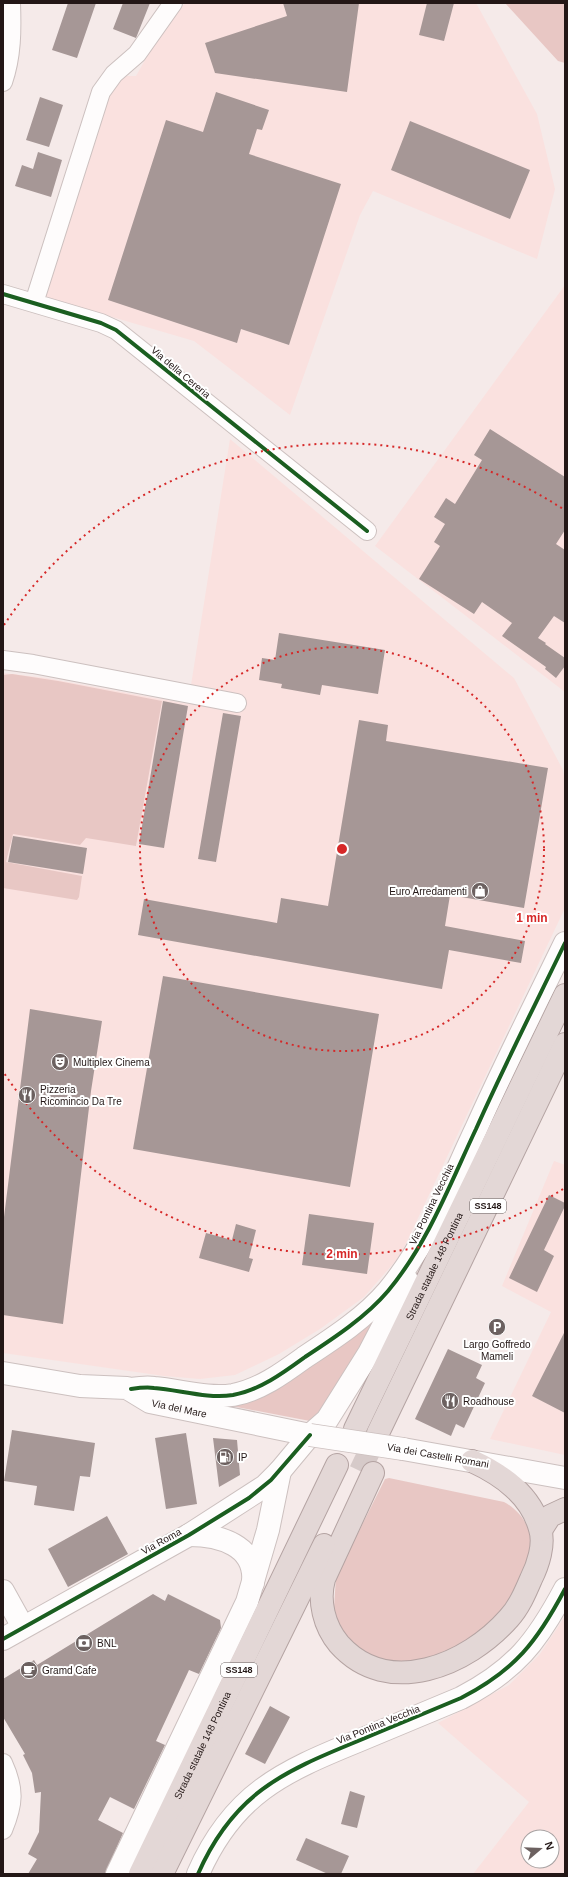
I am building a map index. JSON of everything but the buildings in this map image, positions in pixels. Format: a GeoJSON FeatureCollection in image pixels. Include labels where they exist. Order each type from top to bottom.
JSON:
{"type":"FeatureCollection","features":[{"type":"Feature","properties":{"kind":"highway","name":"Strada statale 148 Pontina"},"geometry":{"type":"LineString","coordinates":[[355,1429],[565,995]]}},
{"type":"Feature","properties":{"kind":"highway","name":"SS148"},"geometry":{"type":"LineString","coordinates":[[390,1439],[410,1368],[565,1044]]}},
{"type":"Feature","properties":{"kind":"highway"},"geometry":{"type":"LineString","coordinates":[[472,1460],[496,1473],[520,1493],[531,1508],[541,1530]]}},
{"type":"Feature","properties":{"kind":"highway","name":"Strada statale 148 Pontina"},"geometry":{"type":"LineString","coordinates":[[140,1874],[337,1465]]}},
{"type":"Feature","properties":{"kind":"highway","name":"Strada statale 148 Pontina"},"geometry":{"type":"LineString","coordinates":[[162,1874],[367,1472],[327,1571],[322,1592],[324,1615],[328,1627],[337,1642],[356,1659],[372,1667],[402,1672],[429,1670],[468,1653],[487,1639],[510,1618],[524,1596],[537,1563],[541,1530]]}},
{"type":"Feature","properties":{"kind":"highway"},"geometry":{"type":"LineString","coordinates":[[541,1530],[550,1516],[565,1509]]}},
{"type":"Feature","properties":{"kind":"street"},"geometry":{"type":"LineString","coordinates":[[3,82],[8,66],[10,48],[11,3]]}},
{"type":"Feature","properties":{"kind":"street"},"geometry":{"type":"LineString","coordinates":[[34,303],[101,92],[114,74],[136,54],[173,3]]}},
{"type":"Feature","properties":{"kind":"street","name":"Via della Cereria"},"geometry":{"type":"LineString","coordinates":[[3,294],[101,323],[121,333],[367,532]]}},
{"type":"Feature","properties":{"kind":"street"},"geometry":{"type":"LineString","coordinates":[[3,660],[33,664],[237,704]]}},
{"type":"Feature","properties":{"kind":"street","name":"Via Pontina Vecchia"},"geometry":{"type":"LineString","coordinates":[[130,1389],[152,1387],[207,1395],[232,1395],[259,1386],[278,1376],[322,1346],[372,1307],[388,1291],[423,1242],[494,1089],[565,944]]}},
{"type":"Feature","properties":{"kind":"street","name":"Via Roma"},"geometry":{"type":"LineString","coordinates":[[3,1639],[189,1535],[249,1498],[265,1486],[280,1471],[310,1435],[327,1420],[369,1353],[403,1289],[423,1242]]}},
{"type":"Feature","properties":{"kind":"street","name":"Via del Mare"},"geometry":{"type":"LineString","coordinates":[[3,1373],[80,1386],[130,1389],[150,1402],[310,1435]]}},
{"type":"Feature","properties":{"kind":"street","name":"Via dei Castelli Romani"},"geometry":{"type":"LineString","coordinates":[[310,1435],[390,1439],[472,1460],[565,1478]]}},
{"type":"Feature","properties":{"kind":"street"},"geometry":{"type":"LineString","coordinates":[[116,1874],[250,1594],[268,1530],[280,1471]]}},
{"type":"Feature","properties":{"kind":"street"},"geometry":{"type":"LineString","coordinates":[[189,1535],[203,1535],[219,1538],[244,1552],[253,1571],[250,1594]]}},
{"type":"Feature","properties":{"kind":"street","name":"Via Pontina Vecchia"},"geometry":{"type":"LineString","coordinates":[[198,1874],[217,1838],[248,1801],[264,1787],[306,1762],[462,1698],[484,1687],[506,1670],[529,1648],[550,1618],[565,1589]]}},
{"type":"Feature","properties":{"kind":"street"},"geometry":{"type":"LineString","coordinates":[[3,1591],[24,1627]]}},
{"type":"Feature","properties":{"kind":"street"},"geometry":{"type":"LineString","coordinates":[[3,1763],[10,1779],[13,1794],[11,1808],[3,1830]]}},
{"type":"Feature","properties":{"kind":"shaded area"},"geometry":{"type":"Polygon","coordinates":[[[185,3],[476,3],[537,114],[555,189],[537,259],[373,191],[360,215],[290,415],[194,341],[44,297],[107,90],[118,80],[126,76],[136,76],[154,44],[185,3]]]}},
{"type":"Feature","properties":{"kind":"shaded area"},"geometry":{"type":"Polygon","coordinates":[[[505,3],[565,3],[565,63],[558,61],[505,3]]]}},
{"type":"Feature","properties":{"kind":"shaded area"},"geometry":{"type":"Polygon","coordinates":[[[565,285],[565,692],[375,546],[565,285]]]}},
{"type":"Feature","properties":{"kind":"shaded area"},"geometry":{"type":"Polygon","coordinates":[[[230,439],[514,678],[563,770],[565,782],[565,908],[400,1256],[364,1297],[320,1329],[279,1354],[235,1375],[200,1379],[164,1376],[3,1353],[3,673],[46,678],[188,704],[230,439]]]}},
{"type":"Feature","properties":{"kind":"shaded area"},"geometry":{"type":"Polygon","coordinates":[[[12,674],[58,681],[162,701],[136,846],[86,838],[80,845],[13,834],[6,862],[82,876],[79,897],[77,900],[3,888],[3,675],[12,674]]]}},
{"type":"Feature","properties":{"kind":"shaded area"},"geometry":{"type":"Polygon","coordinates":[[[554,1161],[565,1165],[565,1455],[490,1439],[551,1312],[502,1286],[554,1161]]]}},
{"type":"Feature","properties":{"kind":"shaded area"},"geometry":{"type":"Polygon","coordinates":[[[389,1303],[323,1407],[310,1421],[226,1405],[389,1303]]]}},
{"type":"Feature","properties":{"kind":"shaded area"},"geometry":{"type":"Polygon","coordinates":[[[389,1478],[504,1502],[519,1514],[535,1541],[518,1591],[475,1641],[401,1667],[357,1650],[341,1630],[334,1608],[336,1577],[385,1479],[389,1478]]]}},
{"type":"Feature","properties":{"kind":"shaded area"},"geometry":{"type":"Polygon","coordinates":[[[565,1616],[565,1874],[473,1874],[529,1802],[438,1723],[509,1685],[540,1654],[565,1616]]]}},
{"type":"Feature","properties":{"kind":"tunnel"},"geometry":{"type":"LineString","coordinates":[[360,1471],[378,1433]]}},
{"type":"Feature","properties":{"kind":"cycle path"},"geometry":{"type":"LineString","coordinates":[[3,294],[101,323],[116,330],[367,531]]}},
{"type":"Feature","properties":{"kind":"cycle path"},"geometry":{"type":"LineString","coordinates":[[131,1389],[164,1389],[213,1396],[243,1393],[280,1375],[338,1335],[379,1301],[402,1273],[427,1233],[565,943]]}},
{"type":"Feature","properties":{"kind":"cycle path"},"geometry":{"type":"LineString","coordinates":[[3,1639],[189,1535],[249,1498],[271,1480],[310,1435]]}},
{"type":"Feature","properties":{"kind":"cycle path"},"geometry":{"type":"LineString","coordinates":[[198,1874],[212,1847],[227,1824],[244,1805],[263,1789],[306,1764],[331,1752],[461,1698],[496,1677],[523,1653],[534,1639],[555,1608],[565,1589]]}},
{"type":"Feature","properties":{"kind":"place","name":"Euro Arredamenti"},"geometry":{"type":"Point","coordinates":[480,891]}},
{"type":"Feature","properties":{"kind":"place","name":"Multiplex Cinema"},"geometry":{"type":"Point","coordinates":[60,1062]}},
{"type":"Feature","properties":{"kind":"place","name":"Pizzeria Ricomincio Da Tre"},"geometry":{"type":"Point","coordinates":[27,1095]}},
{"type":"Feature","properties":{"kind":"place","name":"Largo Goffredo Mameli"},"geometry":{"type":"Point","coordinates":[497,1327]}},
{"type":"Feature","properties":{"kind":"place","name":"Roadhouse"},"geometry":{"type":"Point","coordinates":[450,1401]}},
{"type":"Feature","properties":{"kind":"place","name":"IP"},"geometry":{"type":"Point","coordinates":[225,1457]}},
{"type":"Feature","properties":{"kind":"place","name":"BNL"},"geometry":{"type":"Point","coordinates":[84,1643]}},
{"type":"Feature","properties":{"kind":"place","name":"Gramd Cafe"},"geometry":{"type":"Point","coordinates":[29,1670]}}]}
